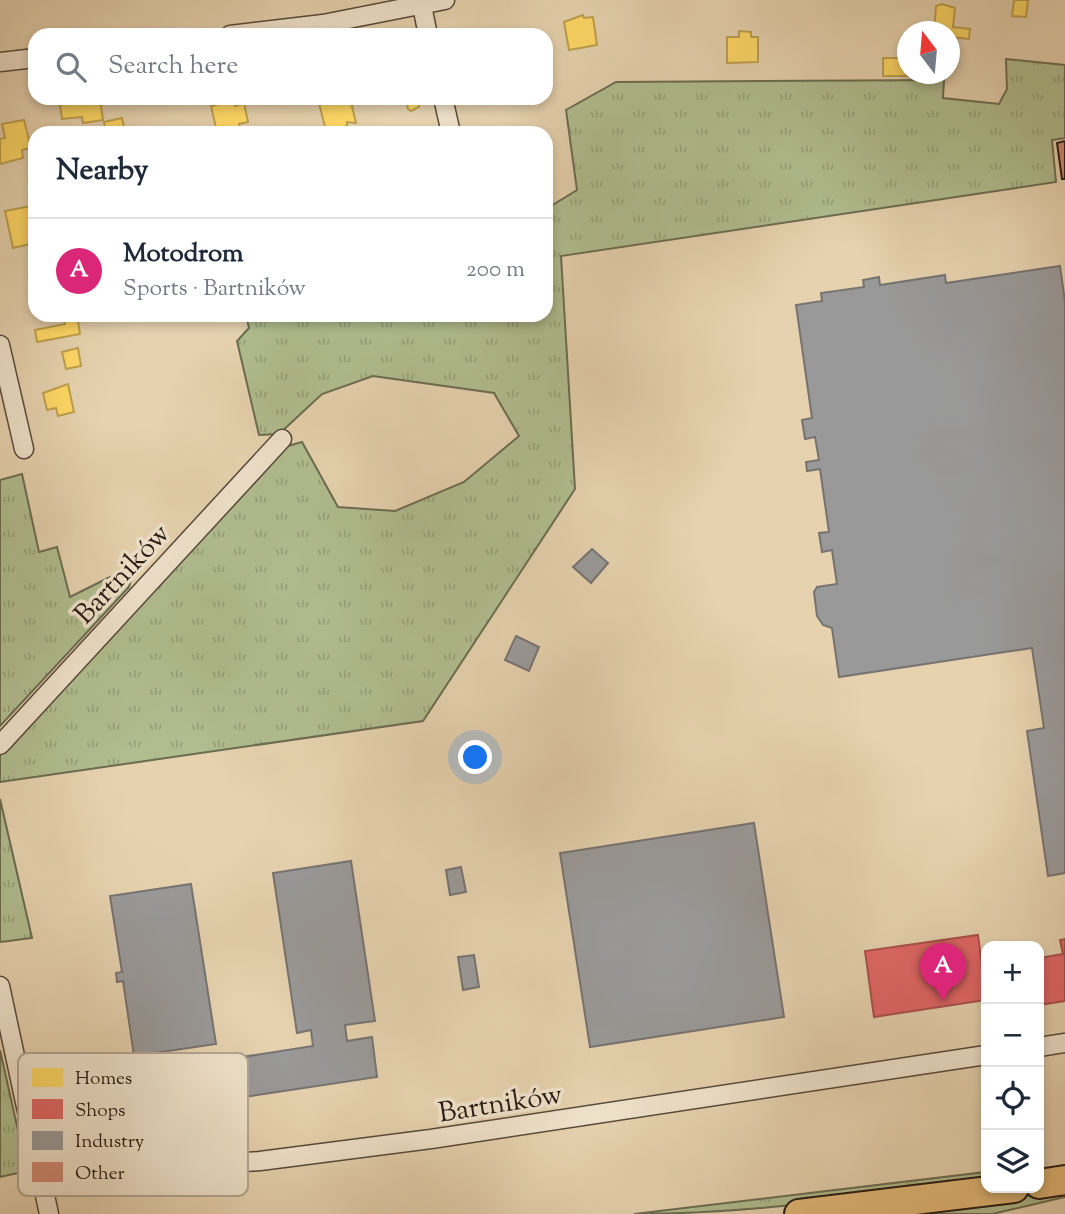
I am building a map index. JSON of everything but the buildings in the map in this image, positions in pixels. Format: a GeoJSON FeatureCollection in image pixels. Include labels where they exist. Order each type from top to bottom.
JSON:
{"type":"FeatureCollection","features":[{"type":"Feature","properties":{"kind":"main road"},"geometry":{"type":"LineString","coordinates":[[1044,1183],[1065,1180]]}},
{"type":"Feature","properties":{"kind":"main road"},"geometry":{"type":"LineString","coordinates":[[800,1214],[981,1192]]}},
{"type":"Feature","properties":{"kind":"street"},"geometry":{"type":"LineString","coordinates":[[289,28],[445,0]]}},
{"type":"Feature","properties":{"kind":"street"},"geometry":{"type":"LineString","coordinates":[[422,6],[427,28]]}},
{"type":"Feature","properties":{"kind":"street"},"geometry":{"type":"LineString","coordinates":[[0,62],[28,59]]}},
{"type":"Feature","properties":{"kind":"street"},"geometry":{"type":"LineString","coordinates":[[445,105],[449,126]]}},
{"type":"Feature","properties":{"kind":"street"},"geometry":{"type":"LineString","coordinates":[[0,345],[24,449]]}},
{"type":"Feature","properties":{"kind":"street","name":"Bartników"},"geometry":{"type":"LineString","coordinates":[[0,745],[282,439]]}},
{"type":"Feature","properties":{"kind":"street"},"geometry":{"type":"LineString","coordinates":[[0,986],[18,1069]]}},
{"type":"Feature","properties":{"kind":"street"},"geometry":{"type":"LineString","coordinates":[[1044,1046],[1065,1043]]}},
{"type":"Feature","properties":{"kind":"street","name":"Bartników"},"geometry":{"type":"LineString","coordinates":[[248,1162],[431,1139],[981,1056]]}},
{"type":"Feature","properties":{"kind":"street"},"geometry":{"type":"LineString","coordinates":[[45,1196],[49,1214]]}},
{"type":"Feature","properties":{"kind":"green space"},"geometry":{"type":"Polygon","coordinates":[[[1006,59],[1065,65],[1065,138],[1052,140],[1056,182],[561,256],[575,489],[423,721],[0,782],[0,753],[281,448],[302,442],[338,507],[395,511],[464,482],[519,436],[494,393],[373,376],[322,394],[279,434],[259,435],[237,341],[249,328],[248,322],[553,322],[553,205],[577,190],[566,110],[616,82],[897,80],[897,84],[944,84],[943,98],[999,104],[1007,89],[1006,59]]]}},
{"type":"Feature","properties":{"kind":"green space"},"geometry":{"type":"Polygon","coordinates":[[[22,474],[39,552],[57,547],[70,597],[136,564],[129,587],[0,726],[0,480],[22,474]]]}},
{"type":"Feature","properties":{"kind":"green space"},"geometry":{"type":"Polygon","coordinates":[[[0,799],[32,938],[1,942],[0,941],[0,799]]]}},
{"type":"Feature","properties":{"kind":"green space"},"geometry":{"type":"Polygon","coordinates":[[[0,1050],[18,1131],[18,1173],[0,1177],[0,1050]]]}},
{"type":"Feature","properties":{"kind":"green space"},"geometry":{"type":"Polygon","coordinates":[[[981,1173],[981,1182],[855,1198],[767,1208],[634,1214],[981,1173]]]}},
{"type":"Feature","properties":{"kind":"green space"},"geometry":{"type":"Polygon","coordinates":[[[1065,1190],[1065,1197],[992,1214],[884,1214],[1044,1193],[1065,1190]]]}},
{"type":"Feature","properties":{"kind":"place","name":"Motodrom"},"geometry":{"type":"Point","coordinates":[943,1001]}}]}
